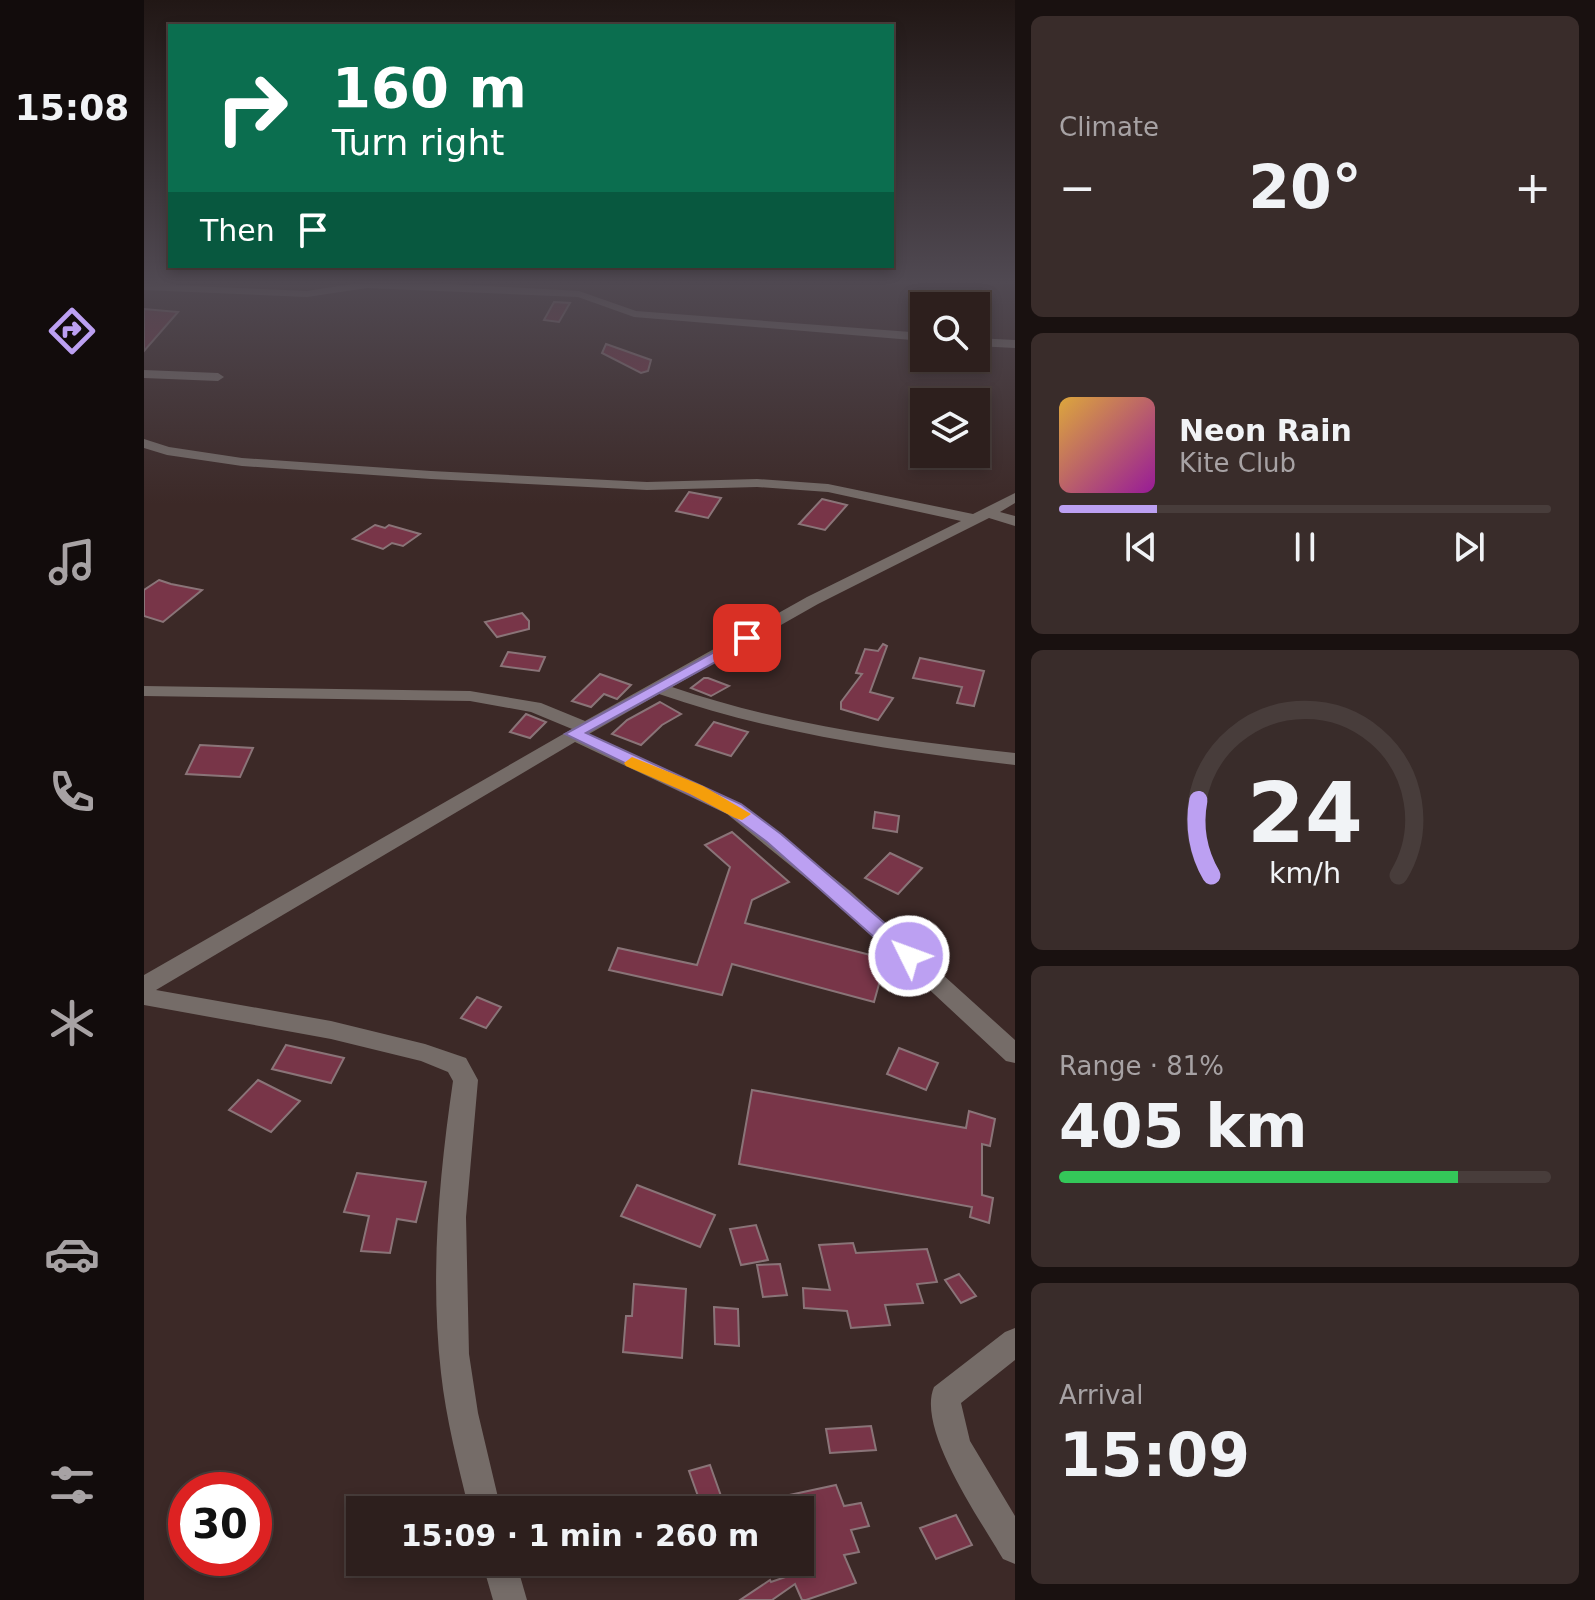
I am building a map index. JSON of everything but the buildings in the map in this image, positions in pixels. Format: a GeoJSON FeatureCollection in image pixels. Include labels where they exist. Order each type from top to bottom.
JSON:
{"type":"FeatureCollection","features":[{"type":"Feature","properties":{"kind":"street"},"geometry":{"type":"LineString","coordinates":[[144,374],[218,377]]}},
{"type":"Feature","properties":{"kind":"street"},"geometry":{"type":"LineString","coordinates":[[144,443],[167,451],[242,462],[417,475],[647,486],[757,483],[828,488],[1015,521]]}},
{"type":"Feature","properties":{"kind":"street"},"geometry":{"type":"LineString","coordinates":[[144,986],[579,730],[786,615],[983,517],[1015,497]]}},
{"type":"Feature","properties":{"kind":"street"},"geometry":{"type":"LineString","coordinates":[[656,687],[718,708],[802,726],[934,750],[1015,759]]}},
{"type":"Feature","properties":{"kind":"street"},"geometry":{"type":"LineString","coordinates":[[144,691],[470,696],[535,707],[734,809],[841,895],[1015,1054]]}},
{"type":"Feature","properties":{"kind":"street"},"geometry":{"type":"LineString","coordinates":[[144,996],[331,1030],[445,1059],[457,1065],[466,1080],[453,1184],[454,1356],[482,1496]]}},
{"type":"Feature","properties":{"kind":"street"},"geometry":{"type":"LineString","coordinates":[[1015,1342],[945,1397],[955,1446],[1015,1547]]}},
{"type":"Feature","properties":{"kind":"street"},"geometry":{"type":"LineString","coordinates":[[503,1576],[510,1600]]}},
{"type":"Feature","properties":{"kind":"slow traffic"},"geometry":{"type":"LineString","coordinates":[[632,763],[697,790],[742,814]]}},
{"type":"Feature","properties":{"kind":"route"},"geometry":{"type":"LineString","coordinates":[[747,638],[573,734],[734,809],[774,838],[909,956]]}}]}
